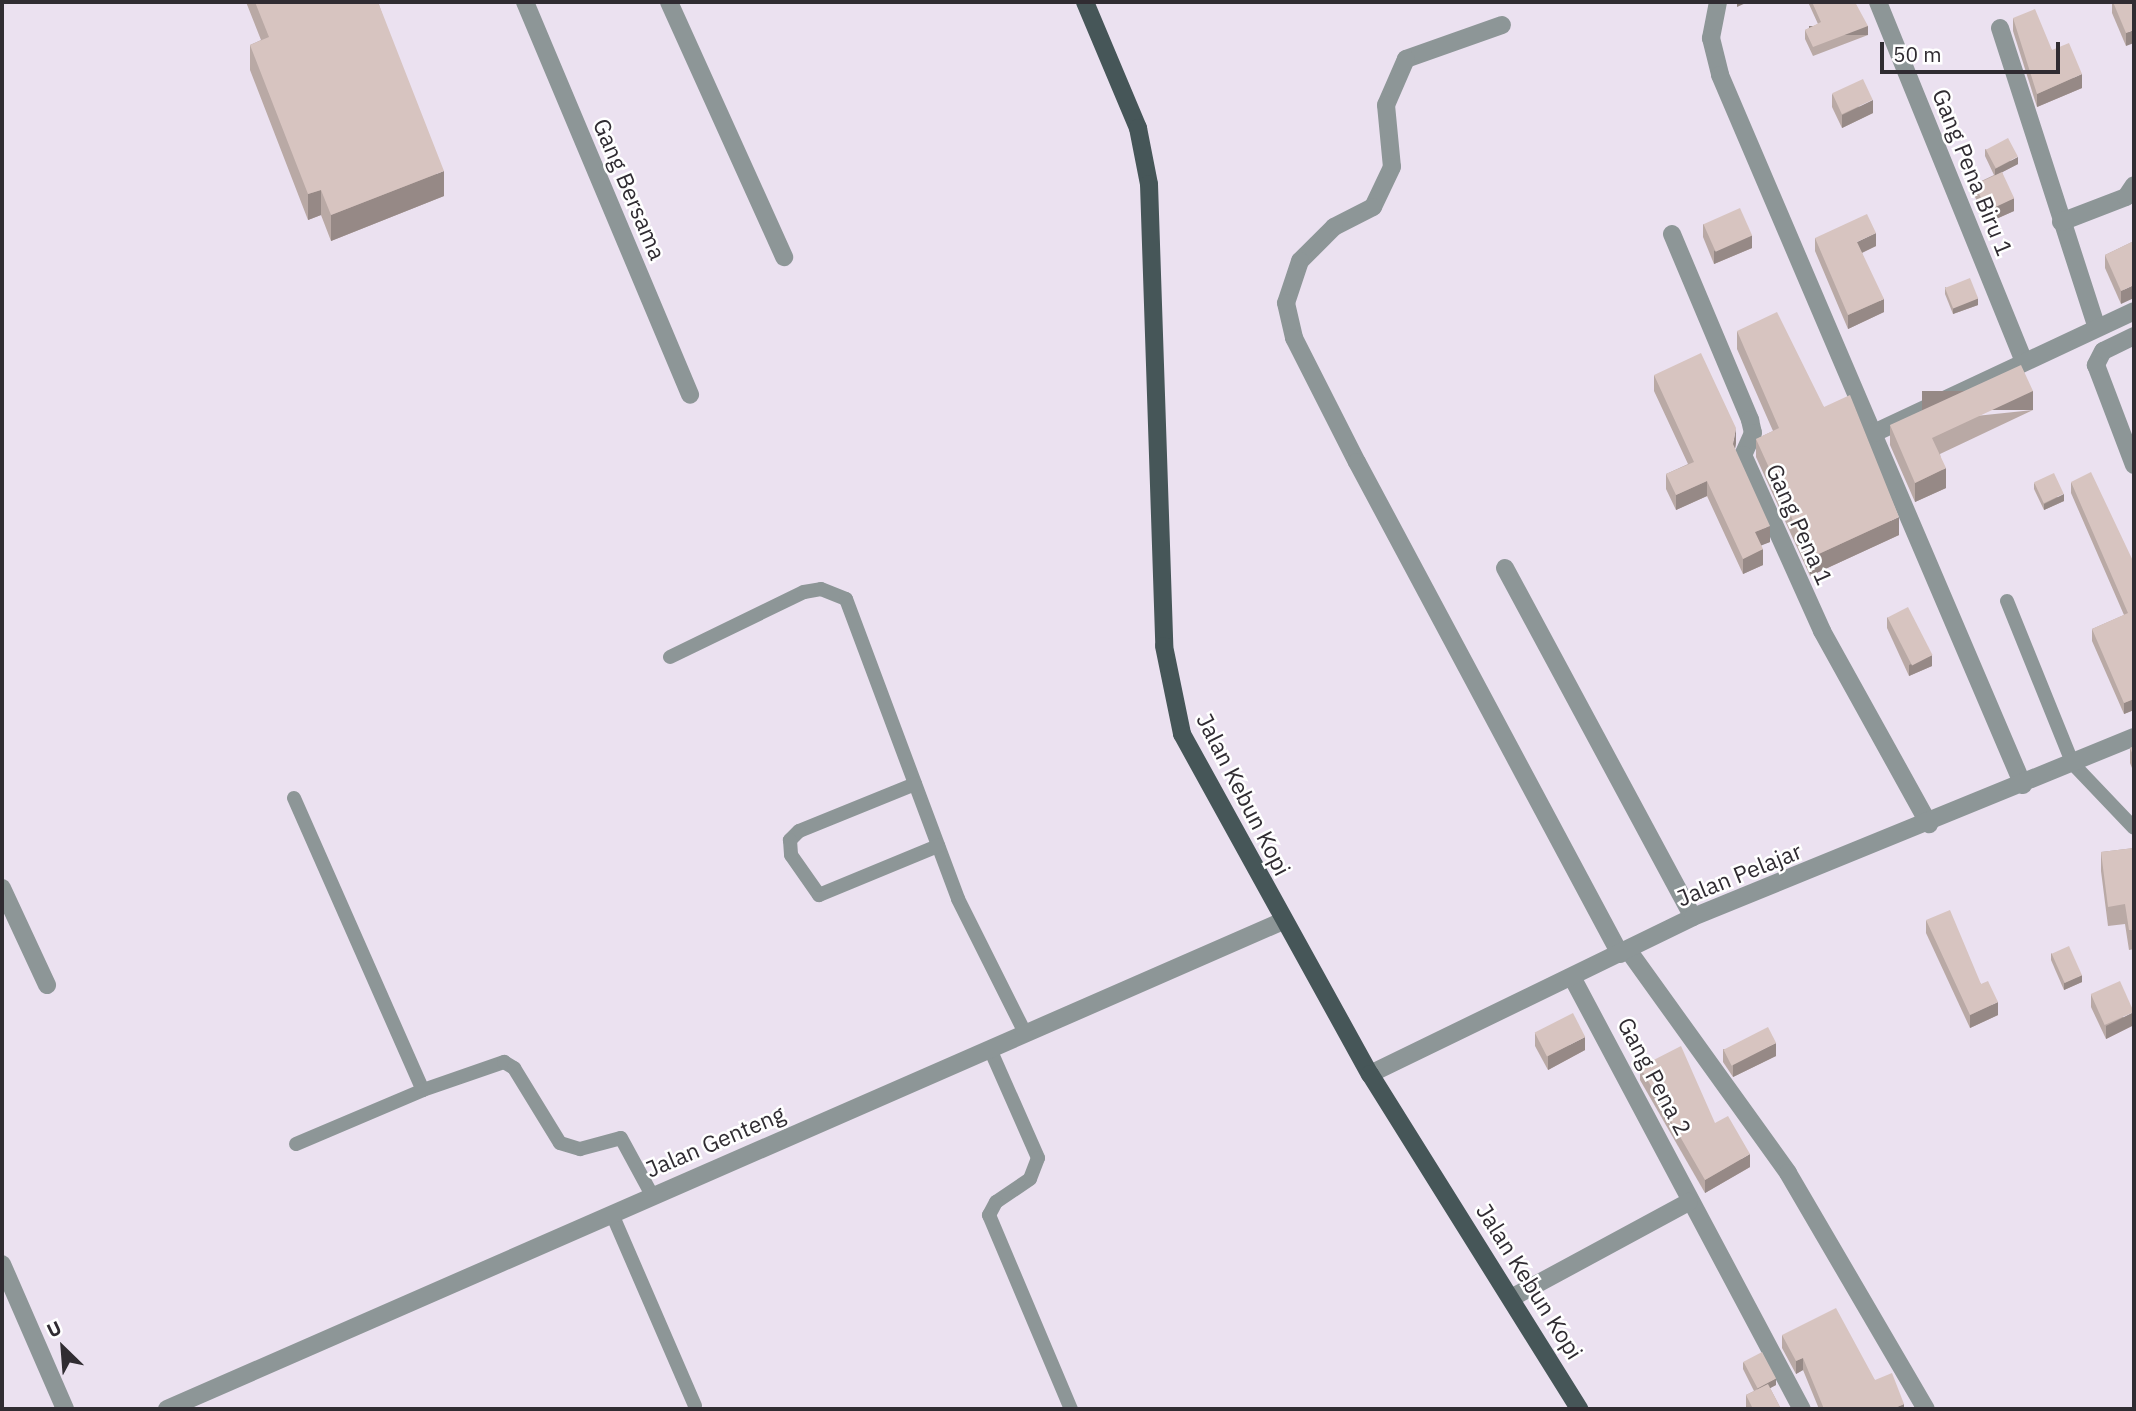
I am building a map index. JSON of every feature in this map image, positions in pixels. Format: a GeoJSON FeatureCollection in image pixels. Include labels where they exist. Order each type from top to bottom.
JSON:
{"type":"FeatureCollection","features":[{"type":"Feature","properties":{"kind":"main road","name":"Jalan Kebun Kopi"},"geometry":{"type":"LineString","coordinates":[[1085,2],[1138,128],[1149,184],[1168,690],[1182,734],[1283,921],[1370,1074],[1513,1297],[1579,1409]]}},
{"type":"Feature","properties":{"kind":"street","name":"Gang Bersama"},"geometry":{"type":"LineString","coordinates":[[525,2],[690,395]]}},
{"type":"Feature","properties":{"kind":"street"},"geometry":{"type":"LineString","coordinates":[[669,2],[784,257]]}},
{"type":"Feature","properties":{"kind":"street"},"geometry":{"type":"LineString","coordinates":[[1718,2],[1711,38],[1720,75],[2023,785]]}},
{"type":"Feature","properties":{"kind":"street","name":"Gang Pena Biru 1"},"geometry":{"type":"LineString","coordinates":[[1878,2],[2024,361]]}},
{"type":"Feature","properties":{"kind":"street"},"geometry":{"type":"LineString","coordinates":[[1502,25],[1406,59],[1386,105],[1392,167],[1373,207],[1334,227],[1300,261],[1286,303],[1294,338],[1357,462],[1624,952],[1788,1173],[1926,1409]]}},
{"type":"Feature","properties":{"kind":"street"},"geometry":{"type":"LineString","coordinates":[[2000,28],[2096,327]]}},
{"type":"Feature","properties":{"kind":"street"},"geometry":{"type":"LineString","coordinates":[[2061,222],[2126,197],[2134,185]]}},
{"type":"Feature","properties":{"kind":"street","name":"Gang Pena 1"},"geometry":{"type":"LineString","coordinates":[[1672,234],[1751,420],[1753,433],[1743,456],[1822,631],[1929,824]]}},
{"type":"Feature","properties":{"kind":"street"},"geometry":{"type":"LineString","coordinates":[[1874,433],[2134,311]]}},
{"type":"Feature","properties":{"kind":"street"},"geometry":{"type":"LineString","coordinates":[[2134,336],[2103,351],[2096,365],[2134,465]]}},
{"type":"Feature","properties":{"kind":"street"},"geometry":{"type":"LineString","coordinates":[[1505,568],[1693,917]]}},
{"type":"Feature","properties":{"kind":"street","name":"Jalan Pelajar"},"geometry":{"type":"LineString","coordinates":[[1370,1074],[1693,917],[1929,824],[2134,737]]}},
{"type":"Feature","properties":{"kind":"street"},"geometry":{"type":"LineString","coordinates":[[2,888],[47,985]]}},
{"type":"Feature","properties":{"kind":"street","name":"Jalan Genteng"},"geometry":{"type":"LineString","coordinates":[[167,1409],[1283,921]]}},
{"type":"Feature","properties":{"kind":"street","name":"Gang Pena 2"},"geometry":{"type":"LineString","coordinates":[[1572,977],[1657,1128],[1689,1202],[1802,1409]]}},
{"type":"Feature","properties":{"kind":"street"},"geometry":{"type":"LineString","coordinates":[[1513,1297],[1689,1202]]}},
{"type":"Feature","properties":{"kind":"street"},"geometry":{"type":"LineString","coordinates":[[2,1264],[65,1409]]}},
{"type":"Feature","properties":{"kind":"lane"},"geometry":{"type":"LineString","coordinates":[[670,657],[804,592],[836,592],[846,599],[891,707],[937,846],[1025,1033]]}},
{"type":"Feature","properties":{"kind":"lane"},"geometry":{"type":"LineString","coordinates":[[2007,601],[2073,764],[2134,828]]}},
{"type":"Feature","properties":{"kind":"lane"},"geometry":{"type":"LineString","coordinates":[[915,784],[799,831],[790,840],[791,855],[819,895],[937,846]]}},
{"type":"Feature","properties":{"kind":"lane"},"geometry":{"type":"LineString","coordinates":[[294,798],[424,1090]]}},
{"type":"Feature","properties":{"kind":"lane"},"geometry":{"type":"LineString","coordinates":[[990,1049],[1038,1158],[1030,1179],[989,1215],[1071,1409]]}},
{"type":"Feature","properties":{"kind":"lane"},"geometry":{"type":"LineString","coordinates":[[296,1144],[424,1090],[503,1062],[514,1068],[560,1143],[580,1149],[621,1138],[652,1195]]}},
{"type":"Feature","properties":{"kind":"lane"},"geometry":{"type":"LineString","coordinates":[[612,1214],[695,1406]]}},
{"type":"Feature","properties":{"kind":"building"},"geometry":{"type":"Polygon","coordinates":[[[255,2],[378,2],[444,171],[331,215],[321,190],[308,194],[250,45],[269,37],[255,2]]]}},
{"type":"Feature","properties":{"kind":"building"},"geometry":{"type":"Polygon","coordinates":[[[1812,2],[1855,2],[1868,26],[1813,47],[1805,30],[1821,22],[1812,2]]]}},
{"type":"Feature","properties":{"kind":"building"},"geometry":{"type":"Polygon","coordinates":[[[2113,2],[2134,2],[2134,30],[2126,33],[2113,2]]]}},
{"type":"Feature","properties":{"kind":"building"},"geometry":{"type":"Polygon","coordinates":[[[2035,9],[2052,50],[2069,43],[2082,74],[2037,94],[2013,18],[2035,9]]]}},
{"type":"Feature","properties":{"kind":"building"},"geometry":{"type":"Polygon","coordinates":[[[1863,79],[1873,100],[1842,114],[1832,93],[1863,79]]]}},
{"type":"Feature","properties":{"kind":"building"},"geometry":{"type":"Polygon","coordinates":[[[2008,138],[2018,157],[1996,168],[1986,150],[2008,138]]]}},
{"type":"Feature","properties":{"kind":"building"},"geometry":{"type":"Polygon","coordinates":[[[2002,172],[2014,198],[1987,211],[1975,185],[2002,172]]]}},
{"type":"Feature","properties":{"kind":"building"},"geometry":{"type":"Polygon","coordinates":[[[1740,208],[1752,235],[1716,252],[1703,224],[1740,208]]]}},
{"type":"Feature","properties":{"kind":"building"},"geometry":{"type":"Polygon","coordinates":[[[1867,214],[1876,233],[1857,242],[1884,299],[1848,315],[1815,238],[1867,214]]]}},
{"type":"Feature","properties":{"kind":"building"},"geometry":{"type":"Polygon","coordinates":[[[2134,241],[2134,285],[2121,291],[2105,255],[2134,241]]]}},
{"type":"Feature","properties":{"kind":"building"},"geometry":{"type":"Polygon","coordinates":[[[1970,278],[1978,298],[1953,309],[1945,288],[1970,278]]]}},
{"type":"Feature","properties":{"kind":"building"},"geometry":{"type":"Polygon","coordinates":[[[1777,312],[1824,407],[1850,395],[1899,517],[1810,558],[1756,439],[1779,428],[1737,331],[1777,312]]]}},
{"type":"Feature","properties":{"kind":"building"},"geometry":{"type":"Polygon","coordinates":[[[1701,353],[1736,428],[1733,444],[1770,526],[1755,532],[1763,549],[1743,559],[1707,481],[1676,495],[1666,474],[1694,462],[1654,375],[1701,353]]]}},
{"type":"Feature","properties":{"kind":"building"},"geometry":{"type":"Polygon","coordinates":[[[2021,365],[2033,391],[1932,438],[1946,468],[1915,483],[1890,425],[2021,365]]]}},
{"type":"Feature","properties":{"kind":"building"},"geometry":{"type":"Polygon","coordinates":[[[2091,472],[2134,563],[2134,699],[2124,703],[2092,629],[2128,613],[2071,482],[2091,472]]]}},
{"type":"Feature","properties":{"kind":"building"},"geometry":{"type":"Polygon","coordinates":[[[2054,473],[2064,494],[2044,503],[2034,482],[2054,473]]]}},
{"type":"Feature","properties":{"kind":"building"},"geometry":{"type":"Polygon","coordinates":[[[1908,607],[1933,655],[1912,666],[1888,617],[1908,607]]]}},
{"type":"Feature","properties":{"kind":"building"},"geometry":{"type":"Polygon","coordinates":[[[2134,848],[2134,930],[2129,930],[2125,904],[2108,907],[2101,852],[2134,848]]]}},
{"type":"Feature","properties":{"kind":"building"},"geometry":{"type":"Polygon","coordinates":[[[1950,910],[1981,984],[1988,981],[1998,1002],[1970,1015],[1926,920],[1950,910]]]}},
{"type":"Feature","properties":{"kind":"building"},"geometry":{"type":"Polygon","coordinates":[[[2069,946],[2082,975],[2065,983],[2052,954],[2069,946]]]}},
{"type":"Feature","properties":{"kind":"building"},"geometry":{"type":"Polygon","coordinates":[[[2120,981],[2134,1012],[2105,1025],[2091,994],[2120,981]]]}},
{"type":"Feature","properties":{"kind":"building"},"geometry":{"type":"Polygon","coordinates":[[[1573,1013],[1585,1037],[1547,1057],[1535,1033],[1573,1013]]]}},
{"type":"Feature","properties":{"kind":"building"},"geometry":{"type":"Polygon","coordinates":[[[1768,1027],[1776,1043],[1732,1066],[1723,1050],[1768,1027]]]}},
{"type":"Feature","properties":{"kind":"building"},"geometry":{"type":"Polygon","coordinates":[[[1681,1046],[1715,1123],[1728,1116],[1750,1154],[1705,1180],[1640,1067],[1681,1046]]]}},
{"type":"Feature","properties":{"kind":"building"},"geometry":{"type":"Polygon","coordinates":[[[1836,1308],[1875,1380],[1892,1373],[1904,1404],[1893,1409],[1824,1409],[1803,1358],[1796,1361],[1782,1335],[1836,1308]]]}},
{"type":"Feature","properties":{"kind":"building"},"geometry":{"type":"Polygon","coordinates":[[[1762,1352],[1776,1378],[1758,1388],[1743,1362],[1762,1352]]]}},
{"type":"Feature","properties":{"kind":"building"},"geometry":{"type":"Polygon","coordinates":[[[1768,1384],[1781,1409],[1753,1409],[1746,1395],[1768,1384]]]}}]}
